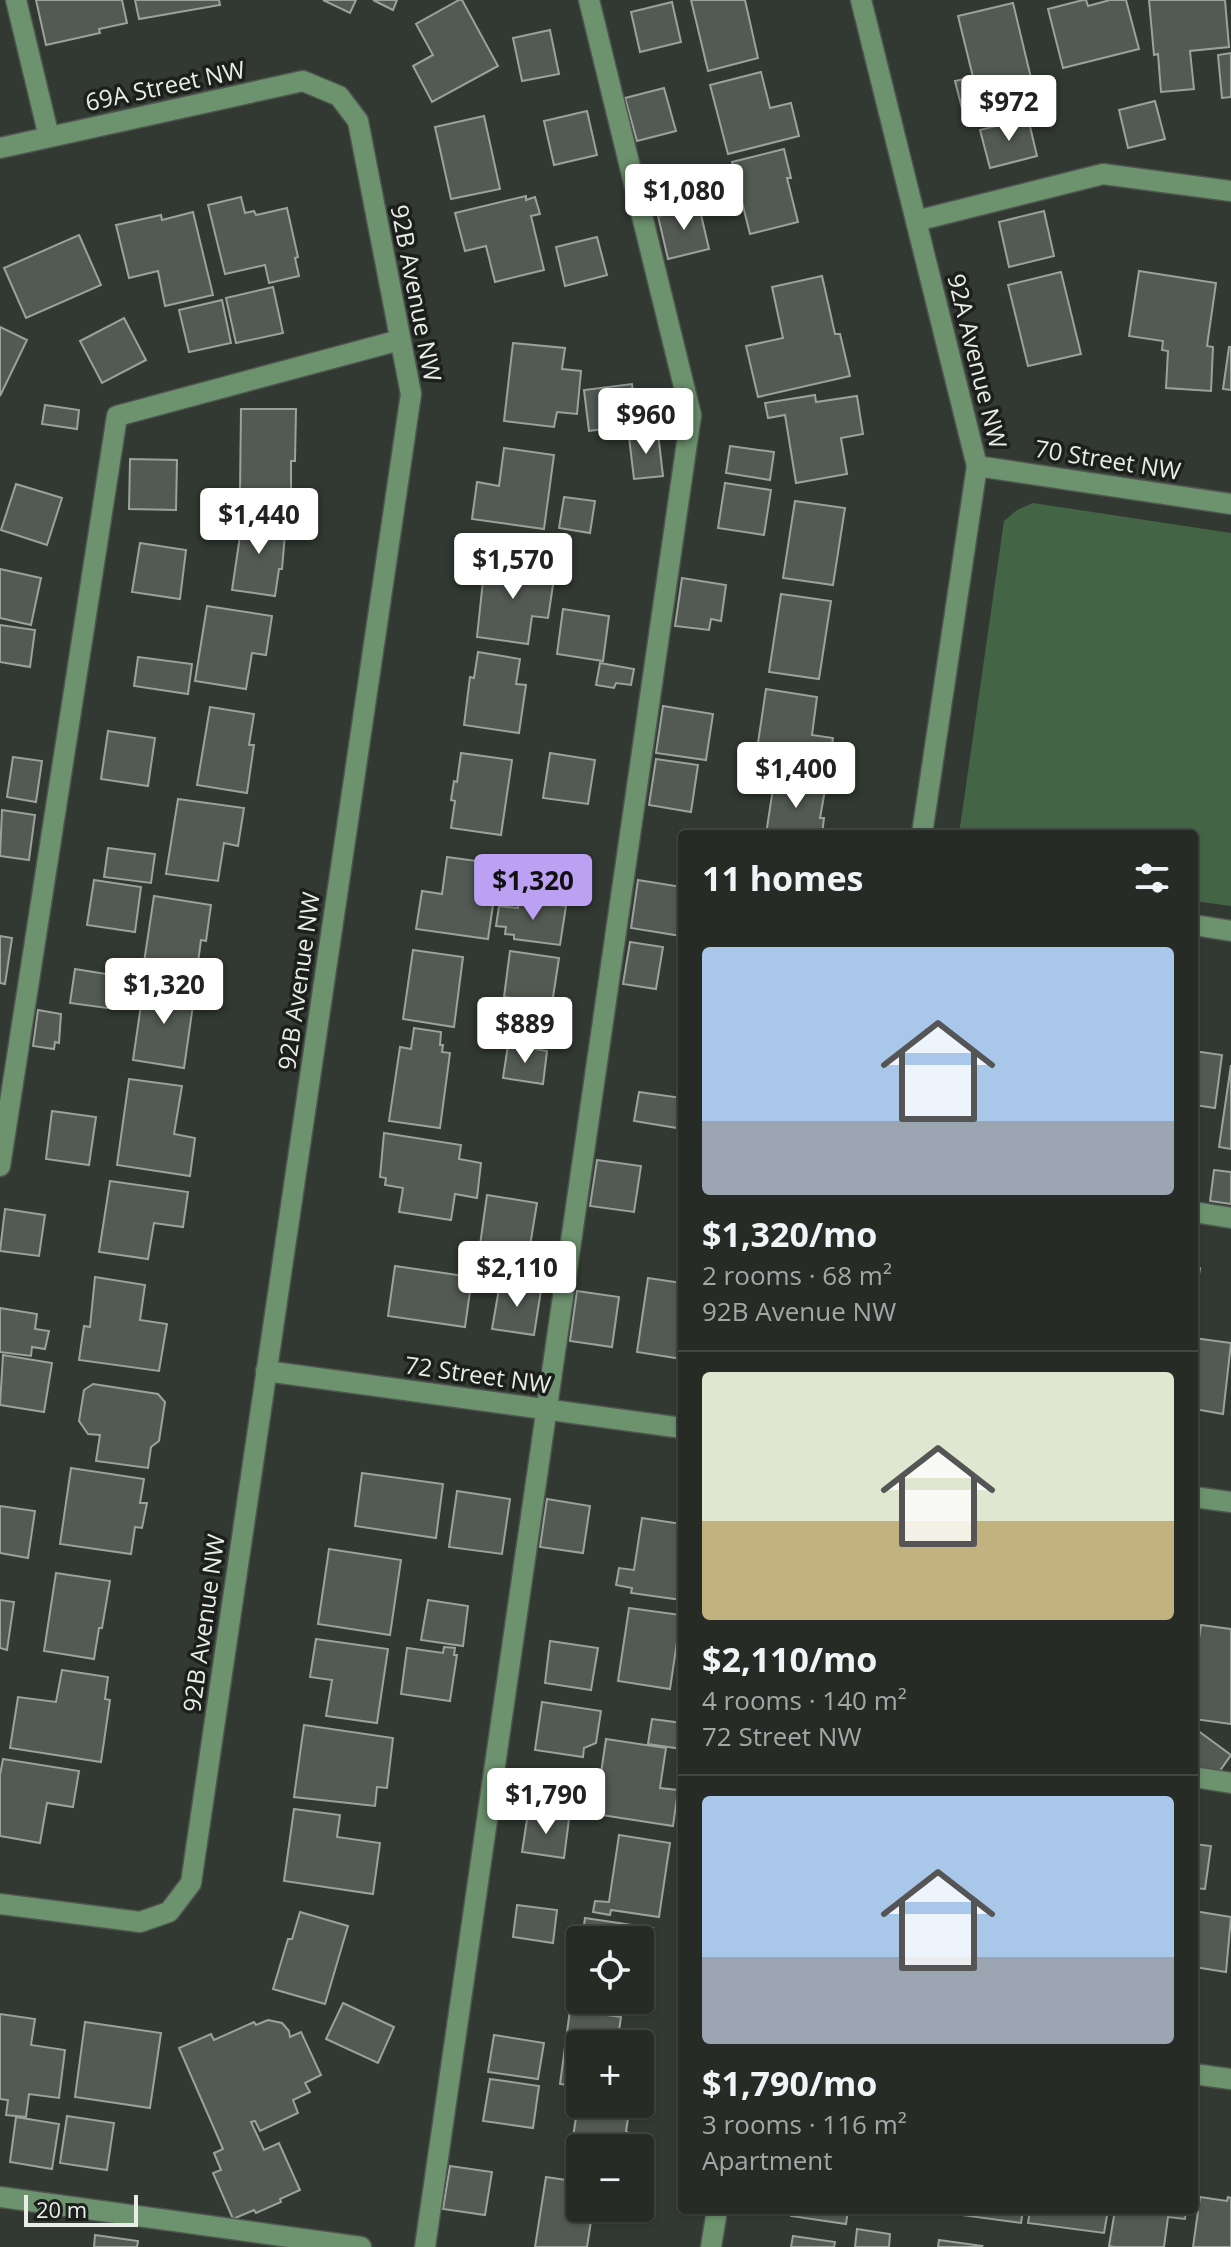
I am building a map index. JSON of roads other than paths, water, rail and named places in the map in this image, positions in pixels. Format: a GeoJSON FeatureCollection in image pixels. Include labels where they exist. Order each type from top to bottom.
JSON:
{"type":"FeatureCollection","features":[{"type":"Feature","properties":{"kind":"street"},"geometry":{"type":"LineString","coordinates":[[16,0],[49,137]]}},
{"type":"Feature","properties":{"kind":"street"},"geometry":{"type":"LineString","coordinates":[[425,2247],[691,415],[589,0]]}},
{"type":"Feature","properties":{"kind":"street","name":"92A Avenue NW"},"geometry":{"type":"LineString","coordinates":[[861,0],[977,466],[923,830]]}},
{"type":"Feature","properties":{"kind":"street","name":"69A Street NW"},"geometry":{"type":"LineString","coordinates":[[0,148],[303,81],[339,96]]}},
{"type":"Feature","properties":{"kind":"street","name":"92B Avenue NW"},"geometry":{"type":"LineString","coordinates":[[0,1904],[140,1922],[169,1912],[191,1883],[411,394],[358,121],[339,96]]}},
{"type":"Feature","properties":{"kind":"street"},"geometry":{"type":"LineString","coordinates":[[916,221],[1103,174],[1231,191]]}},
{"type":"Feature","properties":{"kind":"street"},"geometry":{"type":"LineString","coordinates":[[0,1166],[117,416],[400,340]]}},
{"type":"Feature","properties":{"kind":"street","name":"70 Street NW"},"geometry":{"type":"LineString","coordinates":[[977,466],[1231,504]]}},
{"type":"Feature","properties":{"kind":"street"},"geometry":{"type":"LineString","coordinates":[[1198,926],[1231,931]]}},
{"type":"Feature","properties":{"kind":"street"},"geometry":{"type":"LineString","coordinates":[[1198,1213],[1231,1218]]}},
{"type":"Feature","properties":{"kind":"street","name":"72 Street NW"},"geometry":{"type":"LineString","coordinates":[[266,1371],[678,1427]]}},
{"type":"Feature","properties":{"kind":"street"},"geometry":{"type":"LineString","coordinates":[[1198,1498],[1231,1502]]}},
{"type":"Feature","properties":{"kind":"street"},"geometry":{"type":"LineString","coordinates":[[1198,1778],[1231,1783]]}},
{"type":"Feature","properties":{"kind":"street"},"geometry":{"type":"LineString","coordinates":[[1198,2075],[1231,2079]]}},
{"type":"Feature","properties":{"kind":"street"},"geometry":{"type":"LineString","coordinates":[[0,2197],[361,2247]]}},
{"type":"Feature","properties":{"kind":"street"},"geometry":{"type":"LineString","coordinates":[[711,2247],[716,2214]]}}]}
